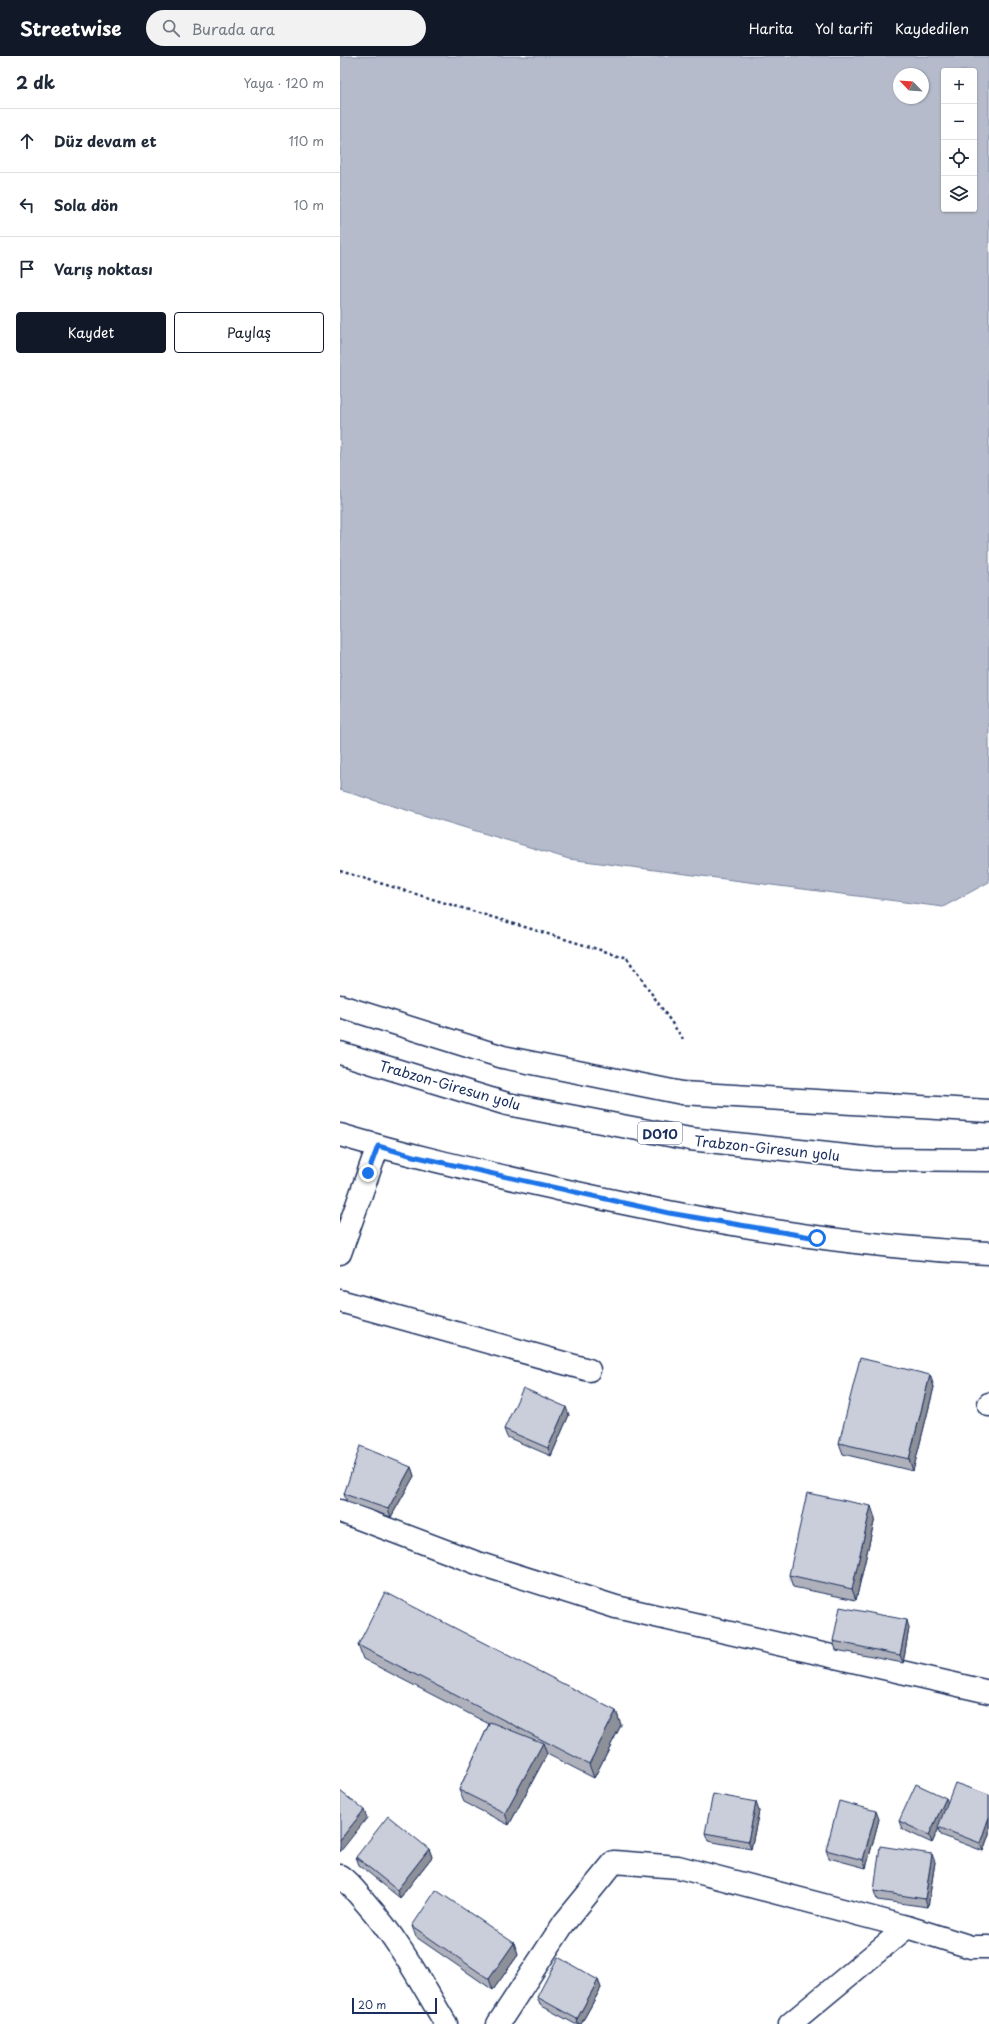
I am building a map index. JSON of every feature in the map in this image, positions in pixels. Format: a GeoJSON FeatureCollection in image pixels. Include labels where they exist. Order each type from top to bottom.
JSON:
{"type":"FeatureCollection","features":[{"type":"Feature","properties":{"kind":"main road"},"geometry":{"type":"LineString","coordinates":[[340,1006],[503,1057],[682,1093],[989,1111]]}},
{"type":"Feature","properties":{"kind":"main road","name":"Trabzon-Giresun yolu"},"geometry":{"type":"LineString","coordinates":[[340,1052],[507,1104],[690,1139],[874,1159],[989,1160]]}},
{"type":"Feature","properties":{"kind":"main road"},"geometry":{"type":"LineString","coordinates":[[340,1135],[413,1156],[669,1213],[817,1238],[934,1251],[989,1253]]}},
{"type":"Feature","properties":{"kind":"main road"},"geometry":{"type":"LineString","coordinates":[[340,1253],[378,1146]]}},
{"type":"Feature","properties":{"kind":"main road"},"geometry":{"type":"LineString","coordinates":[[340,1300],[589,1370]]}},
{"type":"Feature","properties":{"kind":"main road"},"geometry":{"type":"LineString","coordinates":[[340,1511],[477,1562],[616,1607],[989,1692]]}},
{"type":"Feature","properties":{"kind":"main road"},"geometry":{"type":"LineString","coordinates":[[498,2024],[564,1923],[614,1862],[678,1867],[907,1927],[971,1947],[989,1947]]}},
{"type":"Feature","properties":{"kind":"main road"},"geometry":{"type":"LineString","coordinates":[[340,1876],[347,1881],[376,1914],[402,1950],[446,2024]]}},
{"type":"Feature","properties":{"kind":"main road"},"geometry":{"type":"LineString","coordinates":[[790,2024],[907,1927]]}},
{"type":"Feature","properties":{"kind":"path"},"geometry":{"type":"LineString","coordinates":[[340,871],[626,958],[683,1039]]}},
{"type":"Feature","properties":{"kind":"water"},"geometry":{"type":"Polygon","coordinates":[[[340,56],[989,56],[989,882],[943,907],[569,859],[340,790],[340,56]]]}},
{"type":"Feature","properties":{"kind":"building"},"geometry":{"type":"Polygon","coordinates":[[[860,1358],[930,1375],[909,1459],[839,1443],[860,1358]]]}},
{"type":"Feature","properties":{"kind":"building"},"geometry":{"type":"Polygon","coordinates":[[[523,1388],[566,1407],[548,1448],[504,1429],[523,1388]]]}},
{"type":"Feature","properties":{"kind":"building"},"geometry":{"type":"Polygon","coordinates":[[[360,1446],[411,1467],[388,1509],[344,1494],[360,1446]]]}},
{"type":"Feature","properties":{"kind":"building"},"geometry":{"type":"Polygon","coordinates":[[[807,1493],[871,1506],[852,1589],[789,1575],[807,1493]]]}},
{"type":"Feature","properties":{"kind":"building"},"geometry":{"type":"Polygon","coordinates":[[[385,1592],[616,1711],[589,1764],[358,1645],[385,1592]]]}},
{"type":"Feature","properties":{"kind":"building"},"geometry":{"type":"Polygon","coordinates":[[[840,1607],[907,1620],[900,1655],[833,1641],[840,1607]]]}},
{"type":"Feature","properties":{"kind":"building"},"geometry":{"type":"Polygon","coordinates":[[[490,1722],[543,1743],[505,1813],[459,1790],[490,1722]]]}},
{"type":"Feature","properties":{"kind":"building"},"geometry":{"type":"Polygon","coordinates":[[[955,1783],[989,1795],[989,1817],[980,1843],[938,1827],[955,1783]]]}},
{"type":"Feature","properties":{"kind":"building"},"geometry":{"type":"Polygon","coordinates":[[[916,1784],[946,1798],[929,1835],[899,1821],[916,1784]]]}},
{"type":"Feature","properties":{"kind":"building"},"geometry":{"type":"Polygon","coordinates":[[[340,1791],[364,1810],[340,1840],[340,1791]]]}},
{"type":"Feature","properties":{"kind":"building"},"geometry":{"type":"Polygon","coordinates":[[[713,1794],[756,1802],[748,1841],[705,1833],[713,1794]]]}},
{"type":"Feature","properties":{"kind":"building"},"geometry":{"type":"Polygon","coordinates":[[[839,1801],[876,1811],[863,1860],[826,1850],[839,1801]]]}},
{"type":"Feature","properties":{"kind":"building"},"geometry":{"type":"Polygon","coordinates":[[[388,1816],[429,1849],[397,1890],[356,1857],[388,1816]]]}},
{"type":"Feature","properties":{"kind":"building"},"geometry":{"type":"Polygon","coordinates":[[[880,1846],[932,1854],[925,1899],[874,1891],[880,1846]]]}},
{"type":"Feature","properties":{"kind":"building"},"geometry":{"type":"Polygon","coordinates":[[[436,1890],[514,1943],[489,1979],[412,1926],[436,1890]]]}},
{"type":"Feature","properties":{"kind":"building"},"geometry":{"type":"Polygon","coordinates":[[[558,1957],[598,1980],[577,2019],[537,1997],[558,1957]]]}},
{"type":"Feature","properties":{"kind":"route"},"geometry":{"type":"LineString","coordinates":[[368,1173],[378,1146],[413,1156],[669,1213],[817,1238]]}}]}
